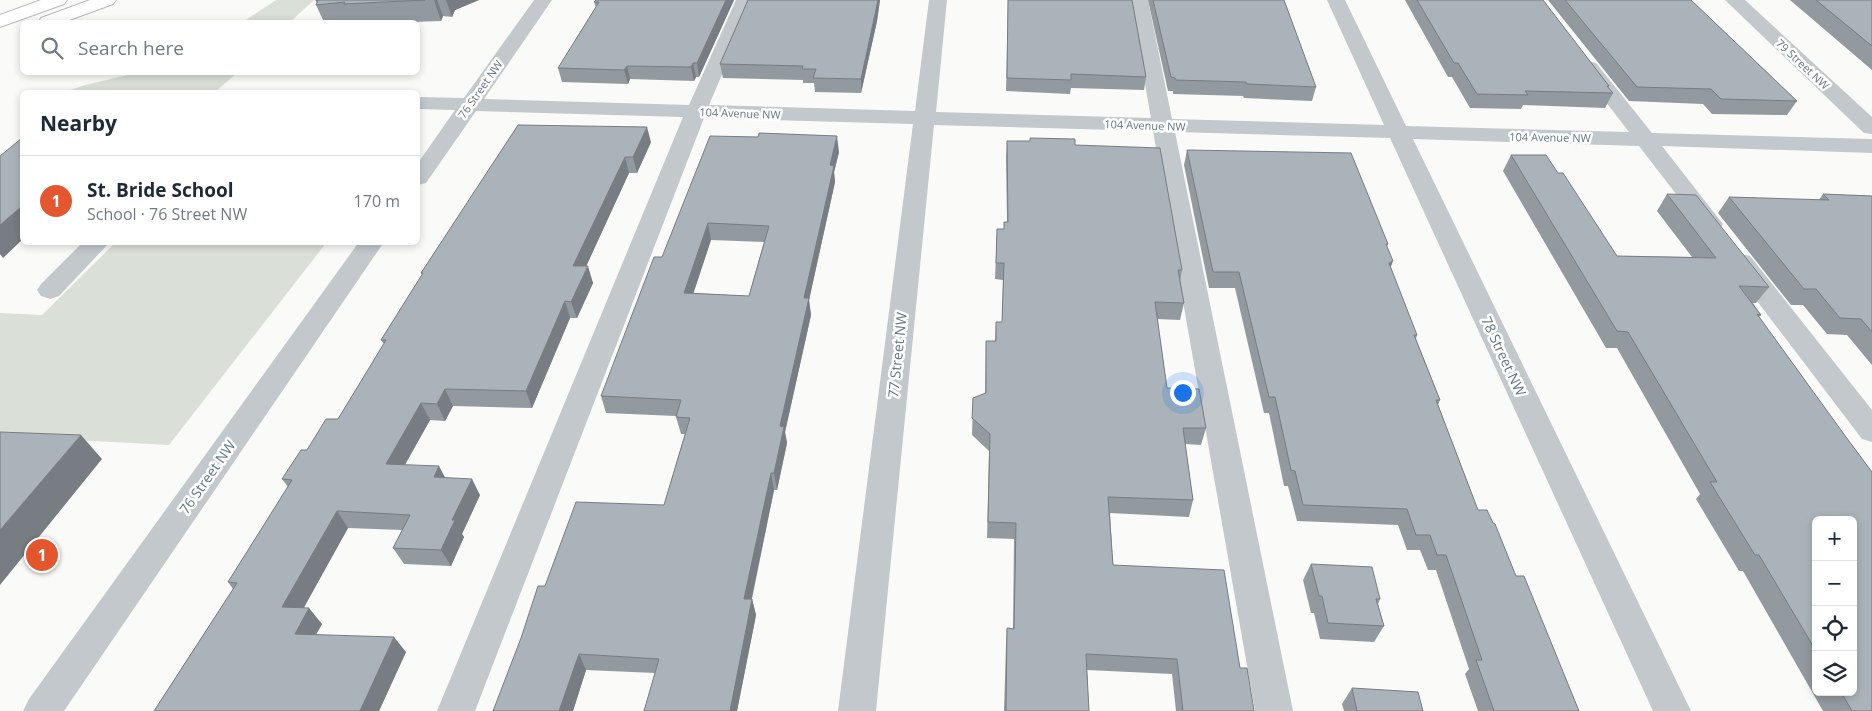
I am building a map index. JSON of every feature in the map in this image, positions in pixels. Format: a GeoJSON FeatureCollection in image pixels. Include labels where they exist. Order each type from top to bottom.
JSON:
{"type":"FeatureCollection","features":[{"type":"Feature","properties":{"kind":"main road"},"geometry":{"type":"LineString","coordinates":[[26,20],[58,0]]}},
{"type":"Feature","properties":{"kind":"main road"},"geometry":{"type":"LineString","coordinates":[[53,20],[107,0]]}},
{"type":"Feature","properties":{"kind":"street","name":"76 Street NW"},"geometry":{"type":"LineString","coordinates":[[420,175],[543,0]]}},
{"type":"Feature","properties":{"kind":"street"},"geometry":{"type":"LineString","coordinates":[[456,711],[696,112],[745,0]]}},
{"type":"Feature","properties":{"kind":"street","name":"77 Street NW"},"geometry":{"type":"LineString","coordinates":[[857,711],[938,0]]}},
{"type":"Feature","properties":{"kind":"street"},"geometry":{"type":"LineString","coordinates":[[1139,0],[1274,711]]}},
{"type":"Feature","properties":{"kind":"street","name":"78 Street NW"},"geometry":{"type":"LineString","coordinates":[[1336,0],[1672,711]]}},
{"type":"Feature","properties":{"kind":"street","name":"79 Street NW"},"geometry":{"type":"LineString","coordinates":[[1734,0],[1872,128]]}},
{"type":"Feature","properties":{"kind":"street"},"geometry":{"type":"LineString","coordinates":[[1573,47],[1872,431]]}},
{"type":"Feature","properties":{"kind":"street","name":"104 Avenue NW"},"geometry":{"type":"LineString","coordinates":[[420,104],[1872,146]]}},
{"type":"Feature","properties":{"kind":"street"},"geometry":{"type":"LineString","coordinates":[[50,290],[95,245]]}},
{"type":"Feature","properties":{"kind":"street","name":"76 Street NW"},"geometry":{"type":"LineString","coordinates":[[42,711],[370,245]]}},
{"type":"Feature","properties":{"kind":"shaded area"},"geometry":{"type":"Polygon","coordinates":[[[276,0],[314,0],[292,20],[246,20],[276,0]]]}},
{"type":"Feature","properties":{"kind":"shaded area"},"geometry":{"type":"Polygon","coordinates":[[[128,75],[235,75],[217,90],[71,90],[128,75]]]}},
{"type":"Feature","properties":{"kind":"shaded area"},"geometry":{"type":"Polygon","coordinates":[[[113,245],[324,245],[169,445],[0,436],[0,313],[42,315],[113,245]]]}},
{"type":"Feature","properties":{"kind":"building"},"geometry":{"type":"Polygon","coordinates":[[[318,0],[425,0],[344,4],[345,2],[316,5],[318,0]]]}},
{"type":"Feature","properties":{"kind":"building"},"geometry":{"type":"Polygon","coordinates":[[[596,0],[726,0],[697,63],[693,63],[691,67],[627,66],[624,70],[558,68],[599,2],[594,2],[596,0]]]}},
{"type":"Feature","properties":{"kind":"building"},"geometry":{"type":"Polygon","coordinates":[[[748,0],[878,0],[861,79],[813,78],[816,69],[802,69],[803,66],[720,64],[748,0]]]}},
{"type":"Feature","properties":{"kind":"building"},"geometry":{"type":"Polygon","coordinates":[[[1008,0],[1132,0],[1146,77],[1071,74],[1071,80],[1007,78],[1008,0]]]}},
{"type":"Feature","properties":{"kind":"building"},"geometry":{"type":"Polygon","coordinates":[[[1153,0],[1284,0],[1316,87],[1176,80],[1171,77],[1153,0]]]}},
{"type":"Feature","properties":{"kind":"building"},"geometry":{"type":"Polygon","coordinates":[[[1417,0],[1543,0],[1613,93],[1525,91],[1528,95],[1477,94],[1458,63],[1454,63],[1417,0]]]}},
{"type":"Feature","properties":{"kind":"building"},"geometry":{"type":"Polygon","coordinates":[[[1565,0],[1691,0],[1797,101],[1721,99],[1711,89],[1637,87],[1565,0]]]}},
{"type":"Feature","properties":{"kind":"building"},"geometry":{"type":"Polygon","coordinates":[[[1816,0],[1872,0],[1872,46],[1816,0]]]}},
{"type":"Feature","properties":{"kind":"building"},"geometry":{"type":"Polygon","coordinates":[[[518,125],[647,127],[633,157],[625,157],[573,266],[588,266],[571,302],[565,301],[526,391],[445,389],[437,404],[421,403],[386,464],[439,466],[434,477],[472,479],[452,520],[455,520],[441,550],[393,548],[410,515],[337,511],[282,607],[309,608],[295,634],[394,637],[360,711],[154,711],[237,583],[228,582],[292,480],[282,479],[301,450],[307,450],[326,419],[338,419],[386,340],[381,340],[423,273],[421,273],[518,125]]]}},
{"type":"Feature","properties":{"kind":"building"},"geometry":{"type":"Polygon","coordinates":[[[759,133],[837,136],[830,165],[834,166],[804,298],[809,298],[780,426],[784,427],[774,473],[771,473],[744,599],[752,599],[730,711],[644,711],[659,659],[579,654],[559,711],[493,711],[521,638],[538,586],[545,586],[576,502],[664,505],[690,418],[676,417],[681,400],[601,396],[654,257],[662,257],[710,136],[758,137],[759,133]],[[708,223],[684,293],[749,296],[769,226],[708,223]]]}},
{"type":"Feature","properties":{"kind":"building"},"geometry":{"type":"Polygon","coordinates":[[[1030,138],[1075,139],[1075,145],[1160,148],[1182,270],[1178,270],[1184,303],[1155,302],[1167,388],[1199,389],[1206,428],[1183,428],[1193,500],[1108,497],[1113,565],[1224,570],[1240,668],[1247,668],[1254,711],[1183,711],[1177,659],[1086,654],[1089,711],[1006,711],[1007,628],[1014,629],[1016,523],[988,522],[990,434],[972,418],[973,398],[986,393],[986,341],[996,341],[996,322],[1002,322],[1004,263],[996,263],[997,229],[1004,229],[1004,222],[1008,222],[1007,141],[1030,141],[1030,138]]]}},
{"type":"Feature","properties":{"kind":"building"},"geometry":{"type":"Polygon","coordinates":[[[20,140],[20,208],[0,225],[0,156],[20,140]]]}},
{"type":"Feature","properties":{"kind":"building"},"geometry":{"type":"Polygon","coordinates":[[[1187,150],[1351,153],[1388,244],[1386,244],[1393,261],[1389,263],[1417,335],[1414,335],[1440,400],[1436,400],[1478,510],[1487,510],[1495,524],[1516,576],[1524,576],[1579,711],[1494,711],[1476,660],[1482,660],[1446,555],[1437,555],[1430,535],[1416,535],[1407,509],[1303,505],[1295,471],[1291,470],[1275,397],[1269,397],[1239,272],[1213,272],[1187,150]]]}},
{"type":"Feature","properties":{"kind":"building"},"geometry":{"type":"Polygon","coordinates":[[[1511,155],[1546,155],[1558,173],[1563,173],[1617,256],[1716,258],[1667,194],[1696,195],[1769,287],[1739,286],[1761,315],[1757,314],[1872,472],[1872,711],[1852,711],[1843,696],[1857,696],[1857,516],[1812,516],[1812,644],[1759,555],[1755,555],[1710,482],[1717,482],[1628,332],[1617,331],[1511,155]]]}},
{"type":"Feature","properties":{"kind":"building"},"geometry":{"type":"Polygon","coordinates":[[[1823,194],[1872,196],[1872,332],[1861,319],[1840,318],[1816,289],[1804,289],[1729,197],[1829,200],[1823,194]]]}},
{"type":"Feature","properties":{"kind":"building"},"geometry":{"type":"Polygon","coordinates":[[[0,432],[81,435],[0,530],[0,432]]]}},
{"type":"Feature","properties":{"kind":"building"},"geometry":{"type":"Polygon","coordinates":[[[1311,564],[1372,567],[1380,599],[1376,599],[1384,626],[1328,623],[1322,596],[1319,596],[1311,564]]]}},
{"type":"Feature","properties":{"kind":"building"},"geometry":{"type":"Polygon","coordinates":[[[1352,688],[1418,692],[1423,711],[1357,711],[1352,688]]]}},
{"type":"Feature","properties":{"kind":"place","name":"St. Bride School"},"geometry":{"type":"Point","coordinates":[42,555]}}]}
